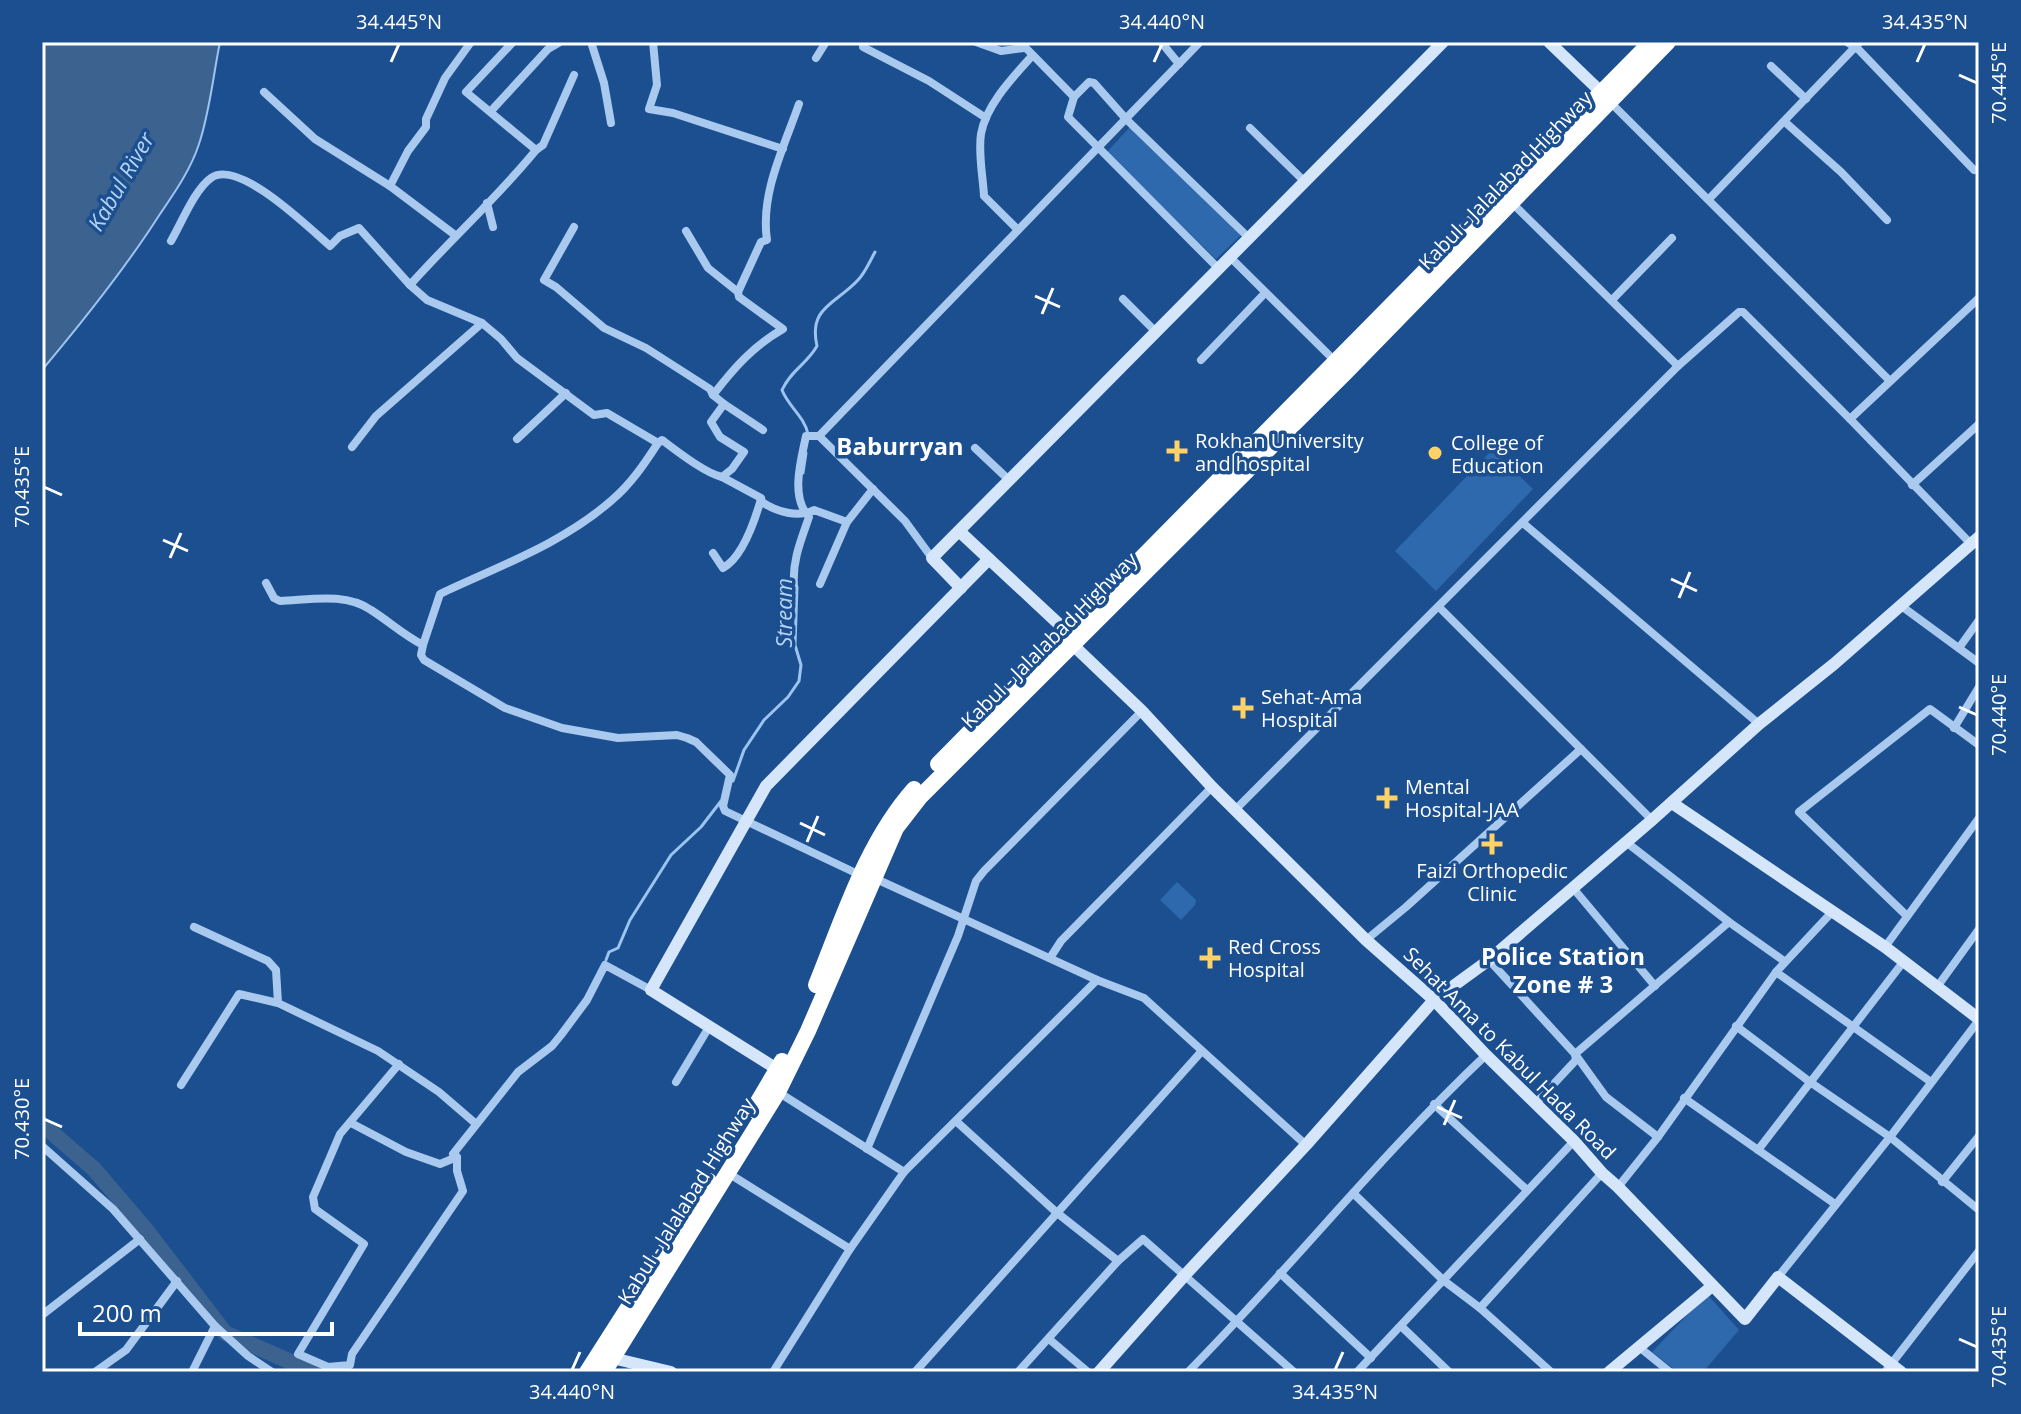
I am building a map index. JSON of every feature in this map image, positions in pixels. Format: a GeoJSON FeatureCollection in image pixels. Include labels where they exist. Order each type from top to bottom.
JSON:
{"type":"FeatureCollection","features":[{"type":"Feature","properties":{"kind":"highway","name":"Kabul - Jalalabad Highway"},"geometry":{"type":"LineString","coordinates":[[1341,367],[1511,202],[1651,42]]}},
{"type":"Feature","properties":{"kind":"highway","name":"Kabul - Jalalabad Highway"},"geometry":{"type":"LineString","coordinates":[[604,1362],[777,1069],[868,877],[896,828],[920,797],[1069,640],[1606,97],[1668,42]]}},
{"type":"Feature","properties":{"kind":"highway","name":"Kabul - Jalalabad Highway"},"geometry":{"type":"LineString","coordinates":[[587,1372],[604,1362],[778,1092],[803,1042],[868,877]]}},
{"type":"Feature","properties":{"kind":"main road"},"geometry":{"type":"LineString","coordinates":[[1549,42],[1606,97]]}},
{"type":"Feature","properties":{"kind":"main road"},"geometry":{"type":"LineString","coordinates":[[961,588],[932,558],[1305,182],[1436,44]]}},
{"type":"Feature","properties":{"kind":"main road","name":"Sehat Ama to Kabul Hada Road"},"geometry":{"type":"LineString","coordinates":[[959,531],[1062,627],[1069,640],[1142,711],[1212,787],[1366,940],[1434,1000],[1745,1319],[1778,1277]]}},
{"type":"Feature","properties":{"kind":"main road"},"geometry":{"type":"LineString","coordinates":[[1099,1372],[1434,1000],[1489,960],[1975,540]]}},
{"type":"Feature","properties":{"kind":"main road"},"geometry":{"type":"LineString","coordinates":[[777,1069],[651,990],[744,822],[777,773],[989,559]]}},
{"type":"Feature","properties":{"kind":"main road"},"geometry":{"type":"LineString","coordinates":[[1672,803],[1885,947],[1979,1019]]}},
{"type":"Feature","properties":{"kind":"main road"},"geometry":{"type":"LineString","coordinates":[[1778,1277],[1893,1369]]}},
{"type":"Feature","properties":{"kind":"main road"},"geometry":{"type":"LineString","coordinates":[[1609,1372],[1711,1287]]}},
{"type":"Feature","properties":{"kind":"main road"},"geometry":{"type":"LineString","coordinates":[[604,1362],[671,1372]]}},
{"type":"Feature","properties":{"kind":"street"},"geometry":{"type":"LineString","coordinates":[[390,186],[408,151],[426,127],[426,119],[445,78],[471,42]]}},
{"type":"Feature","properties":{"kind":"street"},"geometry":{"type":"LineString","coordinates":[[513,42],[466,92],[536,150]]}},
{"type":"Feature","properties":{"kind":"street"},"geometry":{"type":"LineString","coordinates":[[491,111],[548,49],[560,42]]}},
{"type":"Feature","properties":{"kind":"street"},"geometry":{"type":"LineString","coordinates":[[591,42],[604,83],[611,123]]}},
{"type":"Feature","properties":{"kind":"street"},"geometry":{"type":"LineString","coordinates":[[653,42],[657,85],[649,109],[673,113],[783,149]]}},
{"type":"Feature","properties":{"kind":"street"},"geometry":{"type":"LineString","coordinates":[[816,58],[826,42]]}},
{"type":"Feature","properties":{"kind":"street"},"geometry":{"type":"LineString","coordinates":[[863,42],[863,47],[929,81],[986,118]]}},
{"type":"Feature","properties":{"kind":"street"},"geometry":{"type":"LineString","coordinates":[[976,42],[1001,51],[1022,45],[1074,97]]}},
{"type":"Feature","properties":{"kind":"street"},"geometry":{"type":"LineString","coordinates":[[1161,42],[1179,64]]}},
{"type":"Feature","properties":{"kind":"street"},"geometry":{"type":"LineString","coordinates":[[794,586],[796,554],[810,512],[799,487],[812,436],[1200,42]]}},
{"type":"Feature","properties":{"kind":"street"},"geometry":{"type":"LineString","coordinates":[[1709,199],[1785,122],[1854,44],[1974,170]]}},
{"type":"Feature","properties":{"kind":"street"},"geometry":{"type":"LineString","coordinates":[[1018,230],[984,196],[980,135],[986,118],[1011,80],[1032,56]]}},
{"type":"Feature","properties":{"kind":"street"},"geometry":{"type":"LineString","coordinates":[[1771,66],[1806,99]]}},
{"type":"Feature","properties":{"kind":"street"},"geometry":{"type":"LineString","coordinates":[[410,285],[543,145],[574,75]]}},
{"type":"Feature","properties":{"kind":"street"},"geometry":{"type":"LineString","coordinates":[[1219,269],[1068,117],[1074,97],[1092,82],[1249,238]]}},
{"type":"Feature","properties":{"kind":"street"},"geometry":{"type":"LineString","coordinates":[[264,92],[315,139],[390,186],[455,235]]}},
{"type":"Feature","properties":{"kind":"street"},"geometry":{"type":"LineString","coordinates":[[1606,97],[1889,380]]}},
{"type":"Feature","properties":{"kind":"street"},"geometry":{"type":"LineString","coordinates":[[738,292],[761,242],[767,240],[764,223],[771,183],[799,104]]}},
{"type":"Feature","properties":{"kind":"street"},"geometry":{"type":"LineString","coordinates":[[1785,122],[1841,172],[1887,220]]}},
{"type":"Feature","properties":{"kind":"street"},"geometry":{"type":"LineString","coordinates":[[1250,128],[1305,182]]}},
{"type":"Feature","properties":{"kind":"street"},"geometry":{"type":"LineString","coordinates":[[171,241],[204,184],[214,175],[224,172],[242,178],[272,198],[330,246],[340,236],[359,228],[427,300],[482,323],[517,358],[594,415],[609,414],[658,443]]}},
{"type":"Feature","properties":{"kind":"street"},"geometry":{"type":"LineString","coordinates":[[1511,202],[1678,366]]}},
{"type":"Feature","properties":{"kind":"street"},"geometry":{"type":"LineString","coordinates":[[487,203],[493,227]]}},
{"type":"Feature","properties":{"kind":"street"},"geometry":{"type":"LineString","coordinates":[[574,227],[544,280],[604,328],[670,363],[763,430]]}},
{"type":"Feature","properties":{"kind":"street"},"geometry":{"type":"LineString","coordinates":[[686,231],[708,268],[738,292],[739,297],[783,329],[761,341],[744,357],[713,395]]}},
{"type":"Feature","properties":{"kind":"street"},"geometry":{"type":"LineString","coordinates":[[1612,300],[1672,238]]}},
{"type":"Feature","properties":{"kind":"street"},"geometry":{"type":"LineString","coordinates":[[1230,257],[1341,367]]}},
{"type":"Feature","properties":{"kind":"street"},"geometry":{"type":"LineString","coordinates":[[1201,360],[1265,293]]}},
{"type":"Feature","properties":{"kind":"street"},"geometry":{"type":"LineString","coordinates":[[1850,419],[1979,298]]}},
{"type":"Feature","properties":{"kind":"street"},"geometry":{"type":"LineString","coordinates":[[1123,299],[1156,332]]}},
{"type":"Feature","properties":{"kind":"street"},"geometry":{"type":"LineString","coordinates":[[1235,810],[1678,366],[1739,312],[1743,312],[1850,419],[1912,485],[1975,540]]}},
{"type":"Feature","properties":{"kind":"street"},"geometry":{"type":"LineString","coordinates":[[352,447],[376,416],[482,323]]}},
{"type":"Feature","properties":{"kind":"street"},"geometry":{"type":"LineString","coordinates":[[517,439],[566,393]]}},
{"type":"Feature","properties":{"kind":"street"},"geometry":{"type":"LineString","coordinates":[[722,477],[744,452],[720,437],[711,422],[724,404]]}},
{"type":"Feature","properties":{"kind":"street"},"geometry":{"type":"LineString","coordinates":[[1912,485],[1979,424]]}},
{"type":"Feature","properties":{"kind":"street"},"geometry":{"type":"LineString","coordinates":[[812,436],[905,521],[932,558]]}},
{"type":"Feature","properties":{"kind":"street"},"geometry":{"type":"LineString","coordinates":[[847,522],[810,512],[777,510],[762,502],[761,498],[705,471],[700,464],[662,440],[614,499],[586,521],[544,546],[440,594],[421,655],[424,660],[516,712],[562,728],[618,738],[677,735],[696,742],[728,770],[731,779],[724,808],[744,822],[1097,980],[1144,998],[1306,1145]]}},
{"type":"Feature","properties":{"kind":"street"},"geometry":{"type":"LineString","coordinates":[[975,448],[1009,480]]}},
{"type":"Feature","properties":{"kind":"street"},"geometry":{"type":"LineString","coordinates":[[820,584],[847,522],[873,489]]}},
{"type":"Feature","properties":{"kind":"street"},"geometry":{"type":"LineString","coordinates":[[713,553],[723,568],[731,564],[756,517],[761,498]]}},
{"type":"Feature","properties":{"kind":"street"},"geometry":{"type":"LineString","coordinates":[[1523,523],[1759,724]]}},
{"type":"Feature","properties":{"kind":"street"},"geometry":{"type":"LineString","coordinates":[[266,583],[274,598],[280,601],[338,598],[370,608],[399,633],[423,645]]}},
{"type":"Feature","properties":{"kind":"street"},"geometry":{"type":"LineString","coordinates":[[1900,605],[1979,663]]}},
{"type":"Feature","properties":{"kind":"street"},"geometry":{"type":"LineString","coordinates":[[1439,607],[1652,820]]}},
{"type":"Feature","properties":{"kind":"street"},"geometry":{"type":"LineString","coordinates":[[1959,648],[1979,620]]}},
{"type":"Feature","properties":{"kind":"street"},"geometry":{"type":"LineString","coordinates":[[1954,728],[1979,687]]}},
{"type":"Feature","properties":{"kind":"street"},"geometry":{"type":"LineString","coordinates":[[1907,916],[1799,812],[1930,709],[1979,745]]}},
{"type":"Feature","properties":{"kind":"street"},"geometry":{"type":"LineString","coordinates":[[867,1149],[958,936],[976,881],[1142,711]]}},
{"type":"Feature","properties":{"kind":"street"},"geometry":{"type":"LineString","coordinates":[[1366,940],[1581,749]]}},
{"type":"Feature","properties":{"kind":"street"},"geometry":{"type":"LineString","coordinates":[[1050,958],[1061,941],[1212,787]]}},
{"type":"Feature","properties":{"kind":"street"},"geometry":{"type":"LineString","coordinates":[[1885,947],[1979,818]]}},
{"type":"Feature","properties":{"kind":"street"},"geometry":{"type":"LineString","coordinates":[[1626,842],[1784,961]]}},
{"type":"Feature","properties":{"kind":"street"},"geometry":{"type":"LineString","coordinates":[[1573,888],[1655,986]]}},
{"type":"Feature","properties":{"kind":"street"},"geometry":{"type":"LineString","coordinates":[[1618,1187],[1658,1137],[1784,961],[1833,911]]}},
{"type":"Feature","properties":{"kind":"street"},"geometry":{"type":"LineString","coordinates":[[1575,1054],[1729,922]]}},
{"type":"Feature","properties":{"kind":"street"},"geometry":{"type":"LineString","coordinates":[[194,927],[273,965],[278,1003]]}},
{"type":"Feature","properties":{"kind":"street"},"geometry":{"type":"LineString","coordinates":[[1937,987],[1979,929]]}},
{"type":"Feature","properties":{"kind":"street"},"geometry":{"type":"LineString","coordinates":[[1489,960],[1575,1054],[1606,1097],[1658,1137]]}},
{"type":"Feature","properties":{"kind":"street"},"geometry":{"type":"LineString","coordinates":[[1758,1150],[1904,961]]}},
{"type":"Feature","properties":{"kind":"street"},"geometry":{"type":"LineString","coordinates":[[399,1064],[340,1134],[313,1197],[315,1209],[363,1242],[363,1248],[298,1354],[328,1367],[350,1365],[352,1354],[463,1191],[457,1171],[457,1157],[453,1154],[518,1072],[552,1046],[587,1000],[605,965],[651,990]]}},
{"type":"Feature","properties":{"kind":"street"},"geometry":{"type":"LineString","coordinates":[[1776,972],[1931,1082]]}},
{"type":"Feature","properties":{"kind":"street"},"geometry":{"type":"LineString","coordinates":[[773,1372],[850,1249],[904,1172],[1097,980]]}},
{"type":"Feature","properties":{"kind":"street"},"geometry":{"type":"LineString","coordinates":[[181,1085],[239,994],[278,1003],[378,1051],[439,1092],[475,1123]]}},
{"type":"Feature","properties":{"kind":"street"},"geometry":{"type":"LineString","coordinates":[[1778,1277],[1979,1019]]}},
{"type":"Feature","properties":{"kind":"street"},"geometry":{"type":"LineString","coordinates":[[1736,1026],[1890,1137],[1979,1210]]}},
{"type":"Feature","properties":{"kind":"street"},"geometry":{"type":"LineString","coordinates":[[676,1082],[709,1027]]}},
{"type":"Feature","properties":{"kind":"street"},"geometry":{"type":"LineString","coordinates":[[915,1372],[1201,1052]]}},
{"type":"Feature","properties":{"kind":"street"},"geometry":{"type":"LineString","coordinates":[[1535,1104],[1576,1060],[1575,1054]]}},
{"type":"Feature","properties":{"kind":"street"},"geometry":{"type":"LineString","coordinates":[[1188,1372],[1238,1322],[1434,1104],[1486,1055]]}},
{"type":"Feature","properties":{"kind":"street"},"geometry":{"type":"LineString","coordinates":[[778,1092],[904,1172]]}},
{"type":"Feature","properties":{"kind":"street"},"geometry":{"type":"LineString","coordinates":[[1684,1098],[1835,1204]]}},
{"type":"Feature","properties":{"kind":"street"},"geometry":{"type":"LineString","coordinates":[[1434,1104],[1527,1190]]}},
{"type":"Feature","properties":{"kind":"street"},"geometry":{"type":"LineString","coordinates":[[957,1122],[1056,1212],[1118,1261]]}},
{"type":"Feature","properties":{"kind":"street"},"geometry":{"type":"LineString","coordinates":[[351,1123],[406,1152],[440,1164],[457,1157]]}},
{"type":"Feature","properties":{"kind":"street"},"geometry":{"type":"LineString","coordinates":[[1942,1182],[1979,1136]]}},
{"type":"Feature","properties":{"kind":"street"},"geometry":{"type":"LineString","coordinates":[[1357,1372],[1574,1141]]}},
{"type":"Feature","properties":{"kind":"street"},"geometry":{"type":"LineString","coordinates":[[42,1148],[113,1209],[215,1326],[248,1356],[272,1372]]}},
{"type":"Feature","properties":{"kind":"street"},"geometry":{"type":"LineString","coordinates":[[727,1172],[850,1249]]}},
{"type":"Feature","properties":{"kind":"street"},"geometry":{"type":"LineString","coordinates":[[1480,1308],[1602,1173]]}},
{"type":"Feature","properties":{"kind":"street"},"geometry":{"type":"LineString","coordinates":[[1353,1193],[1443,1280],[1480,1308],[1551,1372]]}},
{"type":"Feature","properties":{"kind":"street"},"geometry":{"type":"LineString","coordinates":[[42,1315],[140,1239]]}},
{"type":"Feature","properties":{"kind":"street"},"geometry":{"type":"LineString","coordinates":[[1018,1372],[1118,1261],[1143,1239],[1294,1372]]}},
{"type":"Feature","properties":{"kind":"street"},"geometry":{"type":"LineString","coordinates":[[1893,1369],[1979,1251]]}},
{"type":"Feature","properties":{"kind":"street"},"geometry":{"type":"LineString","coordinates":[[1280,1273],[1371,1358]]}},
{"type":"Feature","properties":{"kind":"street"},"geometry":{"type":"LineString","coordinates":[[95,1372],[126,1350],[177,1281]]}},
{"type":"Feature","properties":{"kind":"street"},"geometry":{"type":"LineString","coordinates":[[192,1372],[215,1326]]}},
{"type":"Feature","properties":{"kind":"street"},"geometry":{"type":"LineString","coordinates":[[1401,1326],[1449,1372]]}},
{"type":"Feature","properties":{"kind":"street"},"geometry":{"type":"LineString","coordinates":[[1049,1339],[1088,1372]]}},
{"type":"Feature","properties":{"kind":"street"},"geometry":{"type":"LineString","coordinates":[[1639,1347],[1670,1372]]}},
{"type":"Feature","properties":{"kind":"shaded area"},"geometry":{"type":"Polygon","coordinates":[[[1130,127],[1241,235],[1216,259],[1107,152],[1130,127]]]}},
{"type":"Feature","properties":{"kind":"shaded area"},"geometry":{"type":"Polygon","coordinates":[[[1492,450],[1533,489],[1436,591],[1395,551],[1492,450]]]}},
{"type":"Feature","properties":{"kind":"shaded area"},"geometry":{"type":"Polygon","coordinates":[[[1177,882],[1196,900],[1181,920],[1160,900],[1177,882]]]}},
{"type":"Feature","properties":{"kind":"shaded area"},"geometry":{"type":"Polygon","coordinates":[[[1707,1294],[1739,1330],[1703,1372],[1678,1372],[1652,1352],[1707,1294]]]}},
{"type":"Feature","properties":{"kind":"water","name":"Kabul River"},"geometry":{"type":"Polygon","coordinates":[[[42,42],[220,42],[203,132],[187,171],[118,274],[42,370],[42,42]]]}},
{"type":"Feature","properties":{"kind":"waterway","name":"Stream"},"geometry":{"type":"LineString","coordinates":[[808,434],[782,390],[817,346],[815,333],[820,314],[861,277],[875,252]]}},
{"type":"Feature","properties":{"kind":"waterway","name":"Stream"},"geometry":{"type":"LineString","coordinates":[[803,473],[806,453]]}},
{"type":"Feature","properties":{"kind":"waterway","name":"Stream"},"geometry":{"type":"LineString","coordinates":[[733,781],[744,750],[764,720],[788,697],[799,681],[801,665],[795,645],[797,587]]}},
{"type":"Feature","properties":{"kind":"waterway","name":"Stream"},"geometry":{"type":"LineString","coordinates":[[606,960],[609,952],[618,948],[630,920],[671,855],[701,827],[721,801]]}},
{"type":"Feature","properties":{"kind":"waterway"},"geometry":{"type":"LineString","coordinates":[[42,1124],[94,1169],[147,1231],[225,1333],[298,1365],[324,1372]]}},
{"type":"Feature","properties":{"kind":"place","name":"Rokhan University and hospital"},"geometry":{"type":"Point","coordinates":[1177,451]}},
{"type":"Feature","properties":{"kind":"place","name":"College of Education"},"geometry":{"type":"Point","coordinates":[1435,453]}},
{"type":"Feature","properties":{"kind":"place","name":"Sehat-Ama Hospital"},"geometry":{"type":"Point","coordinates":[1243,708]}},
{"type":"Feature","properties":{"kind":"place","name":"Mental Hospital-JAA"},"geometry":{"type":"Point","coordinates":[1387,798]}},
{"type":"Feature","properties":{"kind":"place","name":"Faizi Orthopedic Clinic"},"geometry":{"type":"Point","coordinates":[1492,844]}},
{"type":"Feature","properties":{"kind":"place","name":"Red Cross Hospital"},"geometry":{"type":"Point","coordinates":[1210,958]}},
{"type":"Feature","properties":{"kind":"district","name":"Baburryan"},"geometry":{"type":"Point","coordinates":[900,445]}},
{"type":"Feature","properties":{"kind":"district","name":"Police Station Zone # 3"},"geometry":{"type":"Point","coordinates":[1563,969]}}]}
